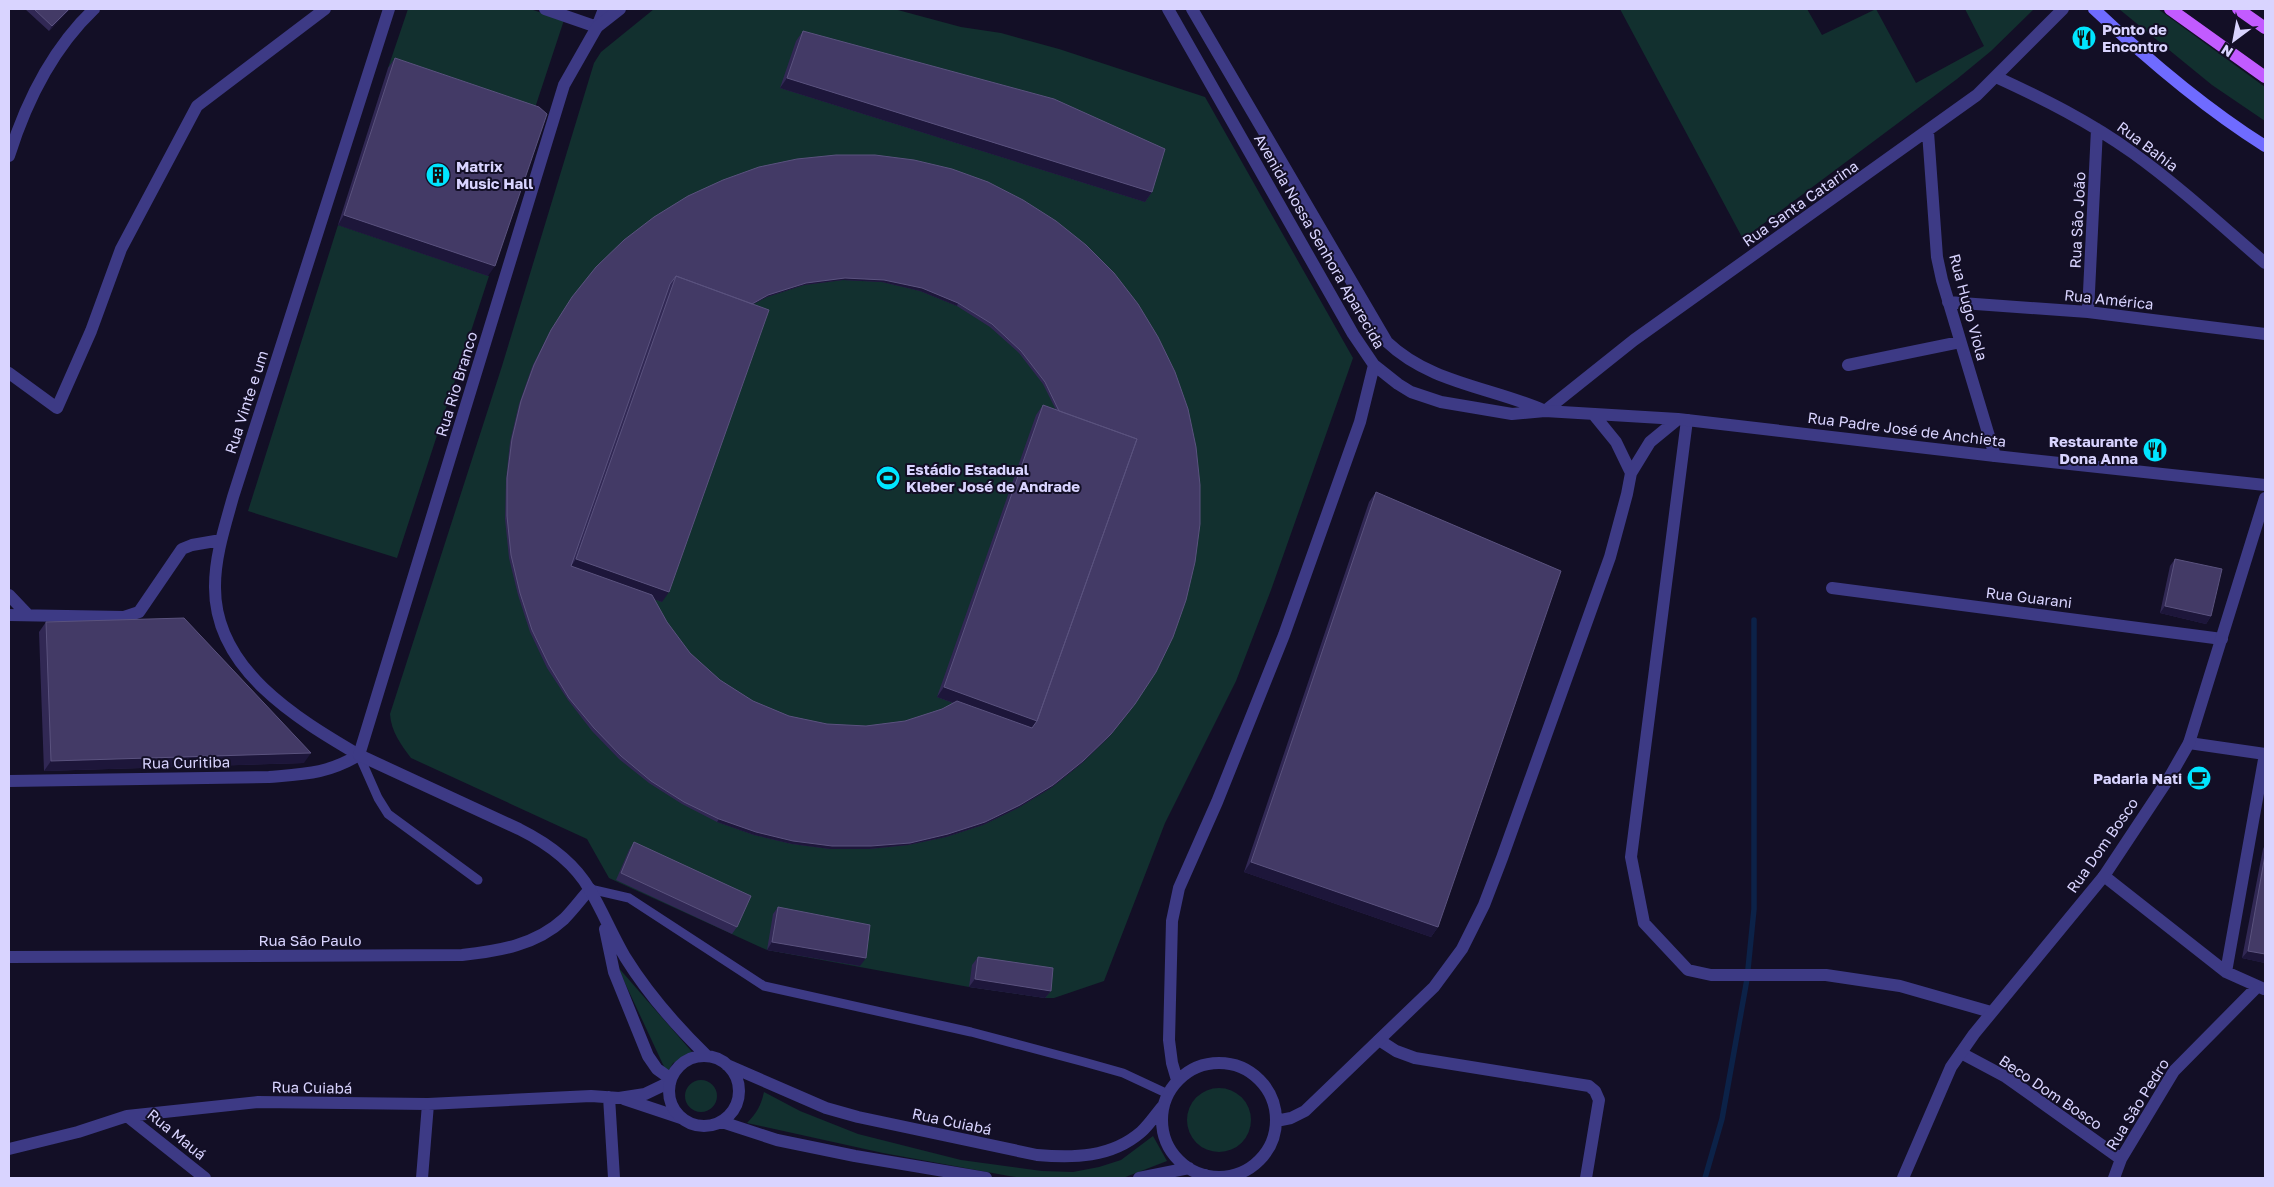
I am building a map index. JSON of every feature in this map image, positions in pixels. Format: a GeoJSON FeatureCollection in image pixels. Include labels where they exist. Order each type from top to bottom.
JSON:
{"type":"FeatureCollection","features":[{"type":"Feature","properties":{"kind":"main road"},"geometry":{"type":"LineString","coordinates":[[2094,9],[2169,76],[2210,109],[2265,146]]}},
{"type":"Feature","properties":{"kind":"main road"},"geometry":{"type":"LineString","coordinates":[[2170,9],[2265,78]]}},
{"type":"Feature","properties":{"kind":"main road"},"geometry":{"type":"LineString","coordinates":[[2238,9],[2265,28]]}},
{"type":"Feature","properties":{"kind":"street"},"geometry":{"type":"LineString","coordinates":[[9,156],[22,117],[33,94],[73,29],[94,9]]}},
{"type":"Feature","properties":{"kind":"street"},"geometry":{"type":"LineString","coordinates":[[9,373],[56,408],[91,331],[121,249],[197,106],[325,9]]}},
{"type":"Feature","properties":{"kind":"street","name":"Rua Vinte e um"},"geometry":{"type":"LineString","coordinates":[[389,9],[233,496],[221,540],[216,569],[216,607],[226,638],[240,661],[261,687],[326,735],[359,755],[541,840],[579,874],[590,889],[604,919]]}},
{"type":"Feature","properties":{"kind":"street"},"geometry":{"type":"LineString","coordinates":[[545,9],[597,28]]}},
{"type":"Feature","properties":{"kind":"street"},"geometry":{"type":"LineString","coordinates":[[597,28],[604,9]]}},
{"type":"Feature","properties":{"kind":"street"},"geometry":{"type":"LineString","coordinates":[[597,28],[620,9]]}},
{"type":"Feature","properties":{"kind":"street","name":"Avenida Nossa Senhora Aparecida"},"geometry":{"type":"LineString","coordinates":[[1168,9],[1348,326],[1374,365],[1411,392],[1441,402],[1512,414],[1545,411]]}},
{"type":"Feature","properties":{"kind":"street","name":"Avenida Nossa Senhora Aparecida"},"geometry":{"type":"LineString","coordinates":[[1192,9],[1387,342],[1402,356],[1434,374],[1517,399],[1545,411]]}},
{"type":"Feature","properties":{"kind":"street","name":"Rua Santa Catarina"},"geometry":{"type":"LineString","coordinates":[[1545,411],[1634,340],[1928,132],[1977,95],[2063,9]]}},
{"type":"Feature","properties":{"kind":"street","name":"Rua Rio Branco"},"geometry":{"type":"LineString","coordinates":[[359,755],[564,85],[597,28]]}},
{"type":"Feature","properties":{"kind":"street","name":"Rua Bahia"},"geometry":{"type":"LineString","coordinates":[[1996,77],[2048,100],[2133,153],[2265,263]]}},
{"type":"Feature","properties":{"kind":"street","name":"Rua São João"},"geometry":{"type":"LineString","coordinates":[[2088,312],[2097,129]]}},
{"type":"Feature","properties":{"kind":"street","name":"Rua Hugo Viola"},"geometry":{"type":"LineString","coordinates":[[1928,132],[1937,257],[1948,302],[1995,456]]}},
{"type":"Feature","properties":{"kind":"street","name":"Rua América"},"geometry":{"type":"LineString","coordinates":[[1948,302],[2088,312],[2265,334]]}},
{"type":"Feature","properties":{"kind":"street"},"geometry":{"type":"LineString","coordinates":[[1848,365],[1960,342]]}},
{"type":"Feature","properties":{"kind":"street"},"geometry":{"type":"LineString","coordinates":[[1177,1080],[1172,1064],[1169,1040],[1172,921],[1179,888],[1224,785],[1284,635],[1360,422],[1374,365]]}},
{"type":"Feature","properties":{"kind":"street","name":"Rua Padre José de Anchieta"},"geometry":{"type":"LineString","coordinates":[[1545,411],[1682,419],[1995,456],[2265,485]]}},
{"type":"Feature","properties":{"kind":"street"},"geometry":{"type":"LineString","coordinates":[[1594,415],[1616,442],[1631,473]]}},
{"type":"Feature","properties":{"kind":"street"},"geometry":{"type":"LineString","coordinates":[[1276,1121],[1291,1118],[1304,1111],[1434,987],[1462,949],[1484,904],[1610,557],[1631,473],[1650,442],[1682,419]]}},
{"type":"Feature","properties":{"kind":"street"},"geometry":{"type":"LineString","coordinates":[[1682,419],[1631,857],[1644,923],[1688,970],[1710,975],[1826,975],[1900,986],[1991,1012]]}},
{"type":"Feature","properties":{"kind":"street","name":"Rua Dom Bosco"},"geometry":{"type":"LineString","coordinates":[[1903,1178],[1941,1088],[1961,1053],[1991,1012],[2104,876],[2169,778],[2189,742],[2265,498]]}},
{"type":"Feature","properties":{"kind":"street"},"geometry":{"type":"LineString","coordinates":[[9,615],[124,617],[139,612],[182,549],[192,545],[221,540]]}},
{"type":"Feature","properties":{"kind":"street","name":"Rua Guarani"},"geometry":{"type":"LineString","coordinates":[[1832,588],[2222,639]]}},
{"type":"Feature","properties":{"kind":"street"},"geometry":{"type":"LineString","coordinates":[[9,595],[28,615]]}},
{"type":"Feature","properties":{"kind":"street"},"geometry":{"type":"LineString","coordinates":[[2189,742],[2265,754],[2226,972]]}},
{"type":"Feature","properties":{"kind":"street","name":"Rua Curitiba"},"geometry":{"type":"LineString","coordinates":[[9,781],[269,777],[311,774],[339,767],[359,755]]}},
{"type":"Feature","properties":{"kind":"street"},"geometry":{"type":"LineString","coordinates":[[2104,876],[2226,972],[2261,988]]}},
{"type":"Feature","properties":{"kind":"street","name":"Rua São Paulo"},"geometry":{"type":"LineString","coordinates":[[9,957],[462,956],[492,952],[532,941],[563,920],[590,889]]}},
{"type":"Feature","properties":{"kind":"street"},"geometry":{"type":"LineString","coordinates":[[604,919],[644,985],[680,1030],[707,1056],[727,1065],[736,1078],[739,1094],[736,1105],[730,1114],[722,1122],[712,1126],[701,1126],[681,1118],[671,1105],[668,1090],[670,1080],[676,1069],[685,1061],[707,1056]]}},
{"type":"Feature","properties":{"kind":"street"},"geometry":{"type":"LineString","coordinates":[[604,919],[614,972],[648,1056],[657,1069],[670,1080]]}},
{"type":"Feature","properties":{"kind":"street","name":"Rua São Pedro"},"geometry":{"type":"LineString","coordinates":[[2114,1178],[2121,1159],[2174,1071],[2261,988]]}},
{"type":"Feature","properties":{"kind":"street"},"geometry":{"type":"LineString","coordinates":[[1379,1040],[1396,1051],[1415,1058],[1589,1086],[1595,1091],[1599,1100],[1586,1178]]}},
{"type":"Feature","properties":{"kind":"street","name":"Beco Dom Bosco"},"geometry":{"type":"LineString","coordinates":[[1961,1053],[2006,1077],[2121,1159]]}},
{"type":"Feature","properties":{"kind":"street"},"geometry":{"type":"LineString","coordinates":[[1224,1063],[1241,1067],[1255,1076],[1267,1089],[1274,1104],[1276,1121],[1273,1138],[1266,1152],[1255,1164],[1241,1173],[1226,1178],[1205,1177],[1175,1157],[1166,1141],[1162,1124],[1166,1100],[1177,1080],[1191,1070],[1207,1064],[1224,1063]]}},
{"type":"Feature","properties":{"kind":"street","name":"Rua Cuiabá"},"geometry":{"type":"LineString","coordinates":[[727,1065],[826,1108],[858,1117],[1037,1155],[1063,1157],[1089,1155],[1114,1148],[1142,1131],[1166,1100]]}},
{"type":"Feature","properties":{"kind":"street","name":"Rua Cuiabá"},"geometry":{"type":"LineString","coordinates":[[9,1149],[78,1132],[128,1116],[258,1102],[428,1104],[591,1096],[614,1097],[645,1094],[670,1080]]}},
{"type":"Feature","properties":{"kind":"street"},"geometry":{"type":"LineString","coordinates":[[614,1097],[614,1178]]}},
{"type":"Feature","properties":{"kind":"street","name":"Rua Cuiabá"},"geometry":{"type":"LineString","coordinates":[[614,1097],[681,1118]]}},
{"type":"Feature","properties":{"kind":"street"},"geometry":{"type":"LineString","coordinates":[[422,1178],[428,1104]]}},
{"type":"Feature","properties":{"kind":"street","name":"Rua Mauá"},"geometry":{"type":"LineString","coordinates":[[128,1116],[205,1178]]}},
{"type":"Feature","properties":{"kind":"street"},"geometry":{"type":"LineString","coordinates":[[722,1122],[776,1140],[855,1156],[986,1178]]}},
{"type":"Feature","properties":{"kind":"street"},"geometry":{"type":"LineString","coordinates":[[1140,1178],[1189,1168]]}},
{"type":"Feature","properties":{"kind":"lane"},"geometry":{"type":"LineString","coordinates":[[359,755],[378,798],[388,814],[478,880]]}},
{"type":"Feature","properties":{"kind":"lane"},"geometry":{"type":"LineString","coordinates":[[590,889],[630,898],[764,986],[971,1032],[1123,1073],[1166,1100]]}},
{"type":"Feature","properties":{"kind":"green space"},"geometry":{"type":"Polygon","coordinates":[[[408,9],[530,9],[564,20],[532,117],[388,68],[408,9]]]}},
{"type":"Feature","properties":{"kind":"green space","name":"Estádio Estadual Kleber José de Andrade"},"geometry":{"type":"Polygon","coordinates":[[[654,9],[894,9],[961,27],[1001,33],[1059,49],[1205,97],[1353,358],[1271,590],[1236,681],[1165,823],[1104,981],[1054,998],[1045,998],[969,987],[767,950],[609,878],[587,839],[411,758],[394,732],[390,714],[502,366],[594,63],[601,52],[654,9]]]}},
{"type":"Feature","properties":{"kind":"green space"},"geometry":{"type":"Polygon","coordinates":[[[1620,9],[1807,9],[1822,35],[1876,9],[1916,83],[1984,46],[1965,9],[2034,9],[1991,51],[1957,79],[1743,239],[1620,9]]]}},
{"type":"Feature","properties":{"kind":"green space"},"geometry":{"type":"Polygon","coordinates":[[[2119,9],[2158,9],[2265,87],[2265,121],[2212,85],[2119,9]]]}},
{"type":"Feature","properties":{"kind":"green space"},"geometry":{"type":"Polygon","coordinates":[[[338,225],[489,276],[397,558],[248,511],[338,225]]]}},
{"type":"Feature","properties":{"kind":"green space"},"geometry":{"type":"Polygon","coordinates":[[[617,966],[693,1053],[673,1063],[667,1073],[617,966]]]}},
{"type":"Feature","properties":{"kind":"green space"},"geometry":{"type":"Polygon","coordinates":[[[701,1080],[713,1084],[717,1096],[713,1108],[701,1112],[689,1108],[685,1096],[689,1084],[701,1080]]]}},
{"type":"Feature","properties":{"kind":"green space"},"geometry":{"type":"Polygon","coordinates":[[[1213,1088],[1225,1088],[1242,1097],[1249,1108],[1251,1120],[1249,1132],[1242,1143],[1225,1152],[1213,1152],[1201,1147],[1192,1138],[1187,1126],[1187,1114],[1192,1102],[1201,1093],[1213,1088]]]}},
{"type":"Feature","properties":{"kind":"green space"},"geometry":{"type":"Polygon","coordinates":[[[764,1092],[800,1111],[858,1134],[961,1160],[1042,1171],[1073,1172],[1121,1160],[1153,1136],[1167,1161],[1123,1178],[1024,1178],[1009,1176],[883,1153],[747,1123],[758,1109],[764,1092]]]}},
{"type":"Feature","properties":{"kind":"building"},"geometry":{"type":"Polygon","coordinates":[[[34,9],[69,9],[52,26],[34,9]]]}},
{"type":"Feature","properties":{"kind":"building"},"geometry":{"type":"Polygon","coordinates":[[[803,31],[1054,99],[1165,149],[1152,192],[787,78],[803,31]]]}},
{"type":"Feature","properties":{"kind":"building","name":"Matrix Music Hall"},"geometry":{"type":"Polygon","coordinates":[[[395,58],[539,107],[547,114],[495,266],[344,215],[395,58]]]}},
{"type":"Feature","properties":{"kind":"building"},"geometry":{"type":"Polygon","coordinates":[[[836,155],[875,155],[914,160],[952,169],[988,182],[1023,200],[1056,221],[1086,245],[1114,273],[1138,304],[1158,337],[1175,372],[1188,409],[1196,447],[1200,485],[1200,524],[1195,562],[1186,600],[1173,637],[1156,672],[1135,704],[1111,734],[1083,761],[1053,785],[1020,805],[985,822],[948,834],[910,843],[832,846],[793,841],[756,832],[719,819],[684,802],[651,781],[621,756],[569,698],[549,665],[532,630],[520,593],[511,555],[507,516],[507,478],[512,439],[521,401],[534,365],[551,330],[572,297],[596,267],[624,240],[654,217],[688,196],[723,180],[759,167],[797,159],[836,155]],[[676,276],[670,284],[571,566],[652,595],[667,622],[690,653],[720,680],[753,701],[789,716],[827,724],[866,726],[905,721],[942,709],[957,701],[1032,728],[1037,721],[1137,439],[1059,411],[1045,382],[1021,351],[992,324],[958,303],[922,288],[884,280],[845,278],[806,283],[768,295],[752,304],[676,276]]]}},
{"type":"Feature","properties":{"kind":"building"},"geometry":{"type":"Polygon","coordinates":[[[676,276],[769,310],[669,592],[576,559],[676,276]]]}},
{"type":"Feature","properties":{"kind":"building"},"geometry":{"type":"Polygon","coordinates":[[[1043,405],[1137,439],[1037,721],[944,687],[1043,405]]]}},
{"type":"Feature","properties":{"kind":"building"},"geometry":{"type":"Polygon","coordinates":[[[1376,492],[1561,571],[1438,927],[1251,862],[1376,492]]]}},
{"type":"Feature","properties":{"kind":"building"},"geometry":{"type":"Polygon","coordinates":[[[2175,559],[2222,569],[2211,616],[2165,606],[2175,559]]]}},
{"type":"Feature","properties":{"kind":"building"},"geometry":{"type":"Polygon","coordinates":[[[184,618],[311,753],[51,761],[46,622],[184,618]]]}},
{"type":"Feature","properties":{"kind":"building"},"geometry":{"type":"Polygon","coordinates":[[[634,842],[751,896],[737,927],[621,873],[634,842]]]}},
{"type":"Feature","properties":{"kind":"building"},"geometry":{"type":"Polygon","coordinates":[[[2265,855],[2265,954],[2248,951],[2265,855]]]}},
{"type":"Feature","properties":{"kind":"building"},"geometry":{"type":"Polygon","coordinates":[[[778,907],[870,925],[866,958],[772,942],[778,907]]]}},
{"type":"Feature","properties":{"kind":"building"},"geometry":{"type":"Polygon","coordinates":[[[978,957],[1053,968],[1051,991],[975,979],[978,957]]]}},
{"type":"Feature","properties":{"kind":"waterway"},"geometry":{"type":"LineString","coordinates":[[1705,1178],[1722,1119],[1747,979],[1754,909],[1754,620]]}},
{"type":"Feature","properties":{"kind":"place","name":"Ponto de Encontro"},"geometry":{"type":"Point","coordinates":[2084,38]}},
{"type":"Feature","properties":{"kind":"place","name":"Matrix Music Hall"},"geometry":{"type":"Point","coordinates":[438,175]}},
{"type":"Feature","properties":{"kind":"place","name":"Restaurante Dona Anna"},"geometry":{"type":"Point","coordinates":[2155,450]}},
{"type":"Feature","properties":{"kind":"place","name":"Estádio Estadual Kleber José de Andrade"},"geometry":{"type":"Point","coordinates":[888,478]}},
{"type":"Feature","properties":{"kind":"place","name":"Padaria Nati"},"geometry":{"type":"Point","coordinates":[2199,778]}}]}
